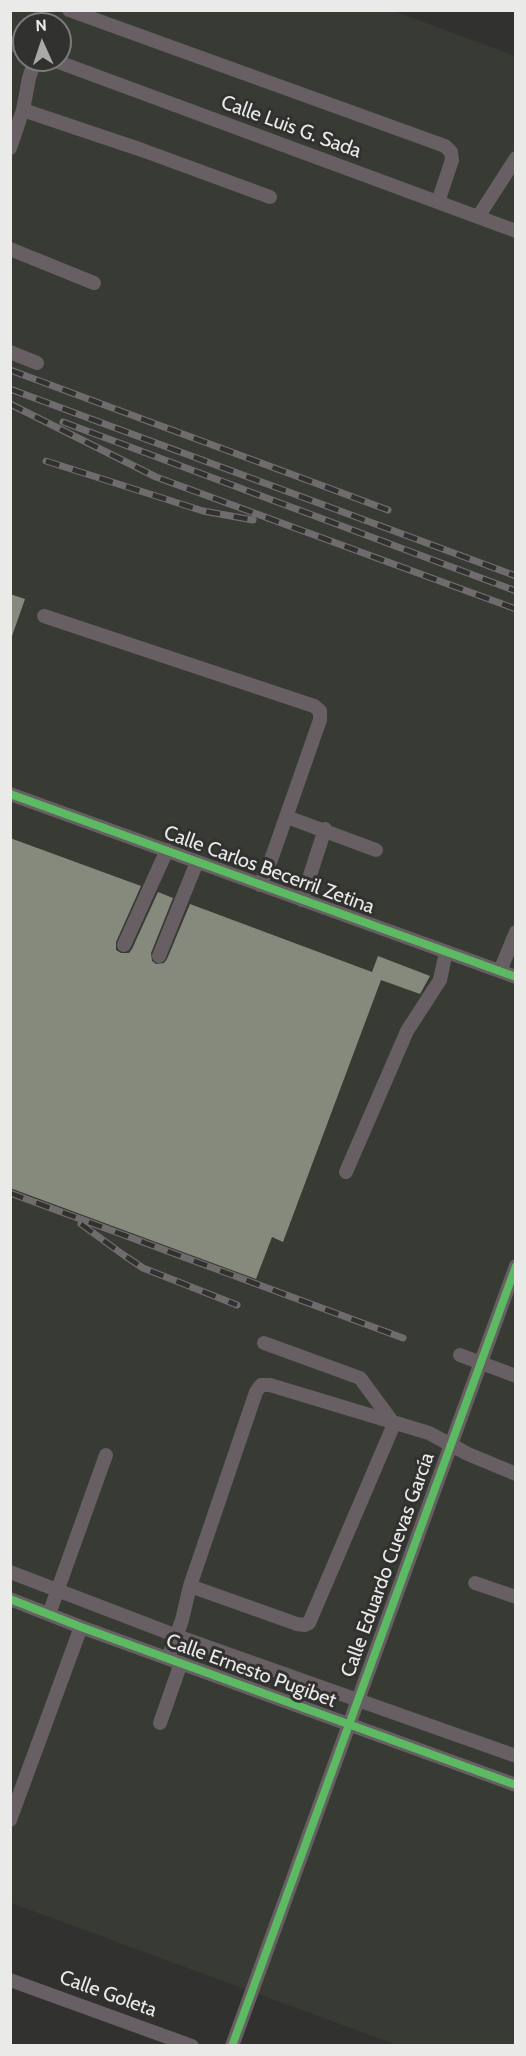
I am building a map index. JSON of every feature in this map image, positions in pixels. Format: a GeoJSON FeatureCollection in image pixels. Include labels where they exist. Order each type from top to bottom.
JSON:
{"type":"FeatureCollection","features":[{"type":"Feature","properties":{"kind":"street"},"geometry":{"type":"LineString","coordinates":[[69,10],[445,146],[451,152],[452,160],[438,202]]}},
{"type":"Feature","properties":{"kind":"street","name":"Calle Luis G. Sada"},"geometry":{"type":"LineString","coordinates":[[72,67],[516,231]]}},
{"type":"Feature","properties":{"kind":"street"},"geometry":{"type":"LineString","coordinates":[[10,148],[23,110],[30,72]]}},
{"type":"Feature","properties":{"kind":"street"},"geometry":{"type":"LineString","coordinates":[[23,110],[142,150],[270,197]]}},
{"type":"Feature","properties":{"kind":"street"},"geometry":{"type":"LineString","coordinates":[[478,218],[516,158]]}},
{"type":"Feature","properties":{"kind":"street"},"geometry":{"type":"LineString","coordinates":[[10,249],[94,283]]}},
{"type":"Feature","properties":{"kind":"street"},"geometry":{"type":"LineString","coordinates":[[10,352],[37,363]]}},
{"type":"Feature","properties":{"kind":"street"},"geometry":{"type":"LineString","coordinates":[[44,616],[317,708],[321,716],[320,720],[287,817],[260,885]]}},
{"type":"Feature","properties":{"kind":"street","name":"Calle Carlos Becerril Zetina"},"geometry":{"type":"LineString","coordinates":[[10,794],[516,977]]}},
{"type":"Feature","properties":{"kind":"street"},"geometry":{"type":"LineString","coordinates":[[287,817],[376,850]]}},
{"type":"Feature","properties":{"kind":"street"},"geometry":{"type":"LineString","coordinates":[[302,900],[325,830]]}},
{"type":"Feature","properties":{"kind":"street"},"geometry":{"type":"LineString","coordinates":[[124,945],[167,850]]}},
{"type":"Feature","properties":{"kind":"street"},"geometry":{"type":"LineString","coordinates":[[159,956],[197,862]]}},
{"type":"Feature","properties":{"kind":"street"},"geometry":{"type":"LineString","coordinates":[[500,971],[516,932]]}},
{"type":"Feature","properties":{"kind":"street"},"geometry":{"type":"LineString","coordinates":[[346,1172],[406,1031],[440,980],[446,952]]}},
{"type":"Feature","properties":{"kind":"street","name":"Calle Eduardo Cuevas García"},"geometry":{"type":"LineString","coordinates":[[232,2046],[516,1266]]}},
{"type":"Feature","properties":{"kind":"street"},"geometry":{"type":"LineString","coordinates":[[264,1343],[360,1378],[394,1424]]}},
{"type":"Feature","properties":{"kind":"street"},"geometry":{"type":"LineString","coordinates":[[460,1355],[516,1376]]}},
{"type":"Feature","properties":{"kind":"street"},"geometry":{"type":"LineString","coordinates":[[168,1658],[256,1392],[261,1385],[270,1385],[429,1433],[449,1445],[516,1474]]}},
{"type":"Feature","properties":{"kind":"street"},"geometry":{"type":"LineString","coordinates":[[190,1586],[297,1624],[309,1623],[394,1424]]}},
{"type":"Feature","properties":{"kind":"street"},"geometry":{"type":"LineString","coordinates":[[49,1614],[106,1455]]}},
{"type":"Feature","properties":{"kind":"street","name":"Calle Ernesto Pugibet"},"geometry":{"type":"LineString","coordinates":[[10,1572],[177,1636],[516,1756]]}},
{"type":"Feature","properties":{"kind":"street"},"geometry":{"type":"LineString","coordinates":[[475,1583],[516,1597]]}},
{"type":"Feature","properties":{"kind":"street","name":"Calle Ernesto Pugibet"},"geometry":{"type":"LineString","coordinates":[[10,1599],[516,1785]]}},
{"type":"Feature","properties":{"kind":"street"},"geometry":{"type":"LineString","coordinates":[[10,1820],[81,1627]]}},
{"type":"Feature","properties":{"kind":"street"},"geometry":{"type":"LineString","coordinates":[[160,1723],[182,1663]]}},
{"type":"Feature","properties":{"kind":"street"},"geometry":{"type":"LineString","coordinates":[[414,1748],[424,1723]]}},
{"type":"Feature","properties":{"kind":"street"},"geometry":{"type":"LineString","coordinates":[[485,1774],[494,1748]]}},
{"type":"Feature","properties":{"kind":"street","name":"Calle Goleta"},"geometry":{"type":"LineString","coordinates":[[10,1980],[192,2046]]}},
{"type":"Feature","properties":{"kind":"shaded area"},"geometry":{"type":"Polygon","coordinates":[[[10,11],[394,11],[515,56],[515,2045],[397,2045],[11,1903],[10,11]]]}},
{"type":"Feature","properties":{"kind":"building"},"geometry":{"type":"Polygon","coordinates":[[[10,594],[25,599],[12,636],[10,636],[10,594]]]}},
{"type":"Feature","properties":{"kind":"building"},"geometry":{"type":"Polygon","coordinates":[[[10,838],[141,886],[116,942],[116,950],[121,953],[129,953],[132,949],[158,892],[173,898],[151,953],[152,961],[156,964],[164,963],[167,959],[190,904],[372,972],[378,956],[430,976],[420,994],[381,980],[283,1242],[272,1237],[256,1279],[10,1188],[10,838]]]}},
{"type":"Feature","properties":{"kind":"railway"},"geometry":{"type":"LineString","coordinates":[[10,370],[388,510]]}},
{"type":"Feature","properties":{"kind":"railway"},"geometry":{"type":"LineString","coordinates":[[10,389],[516,576]]}},
{"type":"Feature","properties":{"kind":"railway"},"geometry":{"type":"LineString","coordinates":[[10,404],[156,477],[516,609]]}},
{"type":"Feature","properties":{"kind":"railway"},"geometry":{"type":"LineString","coordinates":[[63,422],[516,591]]}},
{"type":"Feature","properties":{"kind":"railway"},"geometry":{"type":"LineString","coordinates":[[46,461],[203,511],[253,520]]}},
{"type":"Feature","properties":{"kind":"railway"},"geometry":{"type":"LineString","coordinates":[[10,1193],[403,1338]]}},
{"type":"Feature","properties":{"kind":"railway"},"geometry":{"type":"LineString","coordinates":[[81,1224],[143,1268],[237,1305]]}},
{"type":"Feature","properties":{"kind":"cycle path"},"geometry":{"type":"LineString","coordinates":[[10,794],[516,977]]}},
{"type":"Feature","properties":{"kind":"cycle path"},"geometry":{"type":"LineString","coordinates":[[232,2046],[516,1266]]}},
{"type":"Feature","properties":{"kind":"cycle path"},"geometry":{"type":"LineString","coordinates":[[10,1599],[516,1785]]}}]}
